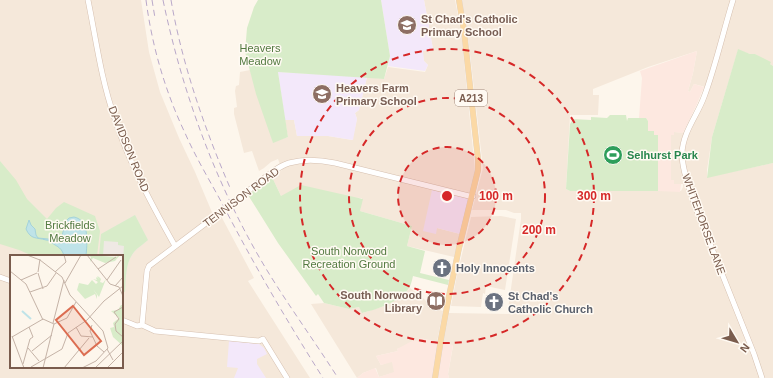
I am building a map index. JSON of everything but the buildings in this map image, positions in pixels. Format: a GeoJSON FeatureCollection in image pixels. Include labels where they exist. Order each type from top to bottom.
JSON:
{"type":"FeatureCollection","features":[{"type":"Feature","properties":{"kind":"main road","name":"A213"},"geometry":{"type":"LineString","coordinates":[[435,378],[459,248],[478,174],[478,159],[464,31],[458,0]]}},
{"type":"Feature","properties":{"kind":"street","name":"DAVIDSON ROAD"},"geometry":{"type":"LineString","coordinates":[[88,0],[103,78],[114,117],[142,182],[175,246]]}},
{"type":"Feature","properties":{"kind":"street","name":"WHITEHORSE LANE"},"geometry":{"type":"LineString","coordinates":[[732,0],[704,96],[683,144],[682,161],[687,184],[695,206],[754,354],[762,378]]}},
{"type":"Feature","properties":{"kind":"street","name":"TENNISON ROAD"},"geometry":{"type":"LineString","coordinates":[[142,325],[148,268],[152,263],[283,165],[309,161],[324,161],[473,196]]}},
{"type":"Feature","properties":{"kind":"street"},"geometry":{"type":"LineString","coordinates":[[0,278],[10,281]]}},
{"type":"Feature","properties":{"kind":"street"},"geometry":{"type":"LineString","coordinates":[[123,320],[137,326],[142,325],[155,331],[259,341],[263,339],[287,378]]}},
{"type":"Feature","properties":{"kind":"shaded area"},"geometry":{"type":"Polygon","coordinates":[[[0,0],[141,0],[149,52],[160,92],[214,217],[216,220],[221,216],[254,278],[248,281],[310,378],[0,378],[0,0]]]}},
{"type":"Feature","properties":{"kind":"shaded area","name":"St Chad's Catholic Primary School"},"geometry":{"type":"Polygon","coordinates":[[[381,0],[424,0],[433,49],[423,51],[424,61],[428,65],[425,71],[388,66],[390,56],[381,0]]]}},
{"type":"Feature","properties":{"kind":"shaded area"},"geometry":{"type":"Polygon","coordinates":[[[424,0],[455,0],[461,31],[475,170],[469,199],[437,228],[460,234],[454,257],[407,246],[412,226],[360,211],[362,198],[281,196],[272,177],[282,170],[278,159],[271,162],[259,171],[252,151],[244,153],[234,114],[234,108],[237,107],[235,91],[236,86],[239,85],[240,72],[250,70],[273,142],[288,137],[285,120],[294,120],[297,136],[328,136],[352,140],[357,119],[355,113],[359,110],[367,77],[384,79],[388,67],[425,72],[428,65],[424,61],[422,51],[433,49],[424,0]]]}},
{"type":"Feature","properties":{"kind":"shaded area"},"geometry":{"type":"Polygon","coordinates":[[[461,0],[773,0],[773,66],[755,54],[738,50],[712,137],[707,177],[773,163],[773,378],[449,378],[448,374],[453,346],[443,344],[449,313],[509,314],[508,309],[521,219],[521,213],[514,213],[506,210],[472,210],[483,168],[469,45],[461,0]],[[697,51],[648,67],[593,89],[593,95],[599,95],[598,115],[570,115],[566,189],[570,191],[681,191],[683,184],[673,184],[671,180],[671,135],[674,132],[690,133],[709,88],[694,84],[690,92],[688,91],[697,51]]]}},
{"type":"Feature","properties":{"kind":"shaded area"},"geometry":{"type":"Polygon","coordinates":[[[697,51],[688,91],[690,92],[694,84],[704,87],[683,133],[674,132],[674,135],[671,135],[671,180],[674,180],[674,184],[681,184],[680,192],[658,191],[658,136],[654,136],[647,131],[648,121],[646,118],[639,118],[642,78],[640,71],[697,51]]]}},
{"type":"Feature","properties":{"kind":"shaded area","name":"Heavers Farm Primary School"},"geometry":{"type":"Polygon","coordinates":[[[278,72],[367,77],[359,110],[355,113],[357,119],[353,140],[328,136],[297,136],[294,120],[285,120],[278,72]]]}},
{"type":"Feature","properties":{"kind":"shaded area"},"geometry":{"type":"Polygon","coordinates":[[[432,190],[469,199],[460,234],[437,228],[436,234],[423,231],[432,190]]]}},
{"type":"Feature","properties":{"kind":"shaded area"},"geometry":{"type":"Polygon","coordinates":[[[135,215],[148,240],[135,251],[129,260],[125,292],[123,291],[123,255],[99,255],[101,234],[135,215]]]}},
{"type":"Feature","properties":{"kind":"shaded area"},"geometry":{"type":"Polygon","coordinates":[[[501,216],[516,219],[505,290],[486,286],[485,294],[483,293],[481,307],[451,306],[471,217],[501,216]]]}},
{"type":"Feature","properties":{"kind":"shaded area"},"geometry":{"type":"Polygon","coordinates":[[[410,288],[427,302],[429,307],[443,311],[437,342],[420,338],[419,341],[397,349],[398,351],[376,356],[381,365],[392,361],[396,372],[379,377],[376,368],[363,373],[357,378],[311,304],[324,303],[349,309],[359,307],[363,313],[387,305],[399,298],[410,288]]]}},
{"type":"Feature","properties":{"kind":"shaded area"},"geometry":{"type":"Polygon","coordinates":[[[420,338],[453,345],[448,374],[449,378],[357,378],[363,373],[375,368],[379,377],[394,372],[392,362],[381,365],[376,356],[398,351],[397,349],[414,340],[419,341],[420,338]]]}},
{"type":"Feature","properties":{"kind":"shaded area"},"geometry":{"type":"Polygon","coordinates":[[[229,341],[259,344],[264,348],[267,354],[257,359],[257,364],[266,378],[234,378],[238,368],[227,367],[229,341]]]}},
{"type":"Feature","properties":{"kind":"green space","name":"Heavers Meadow"},"geometry":{"type":"Polygon","coordinates":[[[258,0],[381,0],[390,56],[384,79],[278,72],[288,137],[273,143],[256,94],[245,52],[247,28],[258,0]]]}},
{"type":"Feature","properties":{"kind":"green space"},"geometry":{"type":"Polygon","coordinates":[[[738,49],[750,54],[755,54],[771,62],[770,64],[773,66],[773,163],[707,178],[712,137],[738,49]]]}},
{"type":"Feature","properties":{"kind":"green space","name":"Selhurst Park"},"geometry":{"type":"Polygon","coordinates":[[[610,115],[626,115],[627,121],[628,118],[646,118],[648,121],[648,131],[654,131],[654,135],[658,135],[658,191],[570,191],[566,189],[570,124],[573,119],[591,120],[591,117],[607,118],[610,115]]]}},
{"type":"Feature","properties":{"kind":"green space","name":"Brickfields Meadow"},"geometry":{"type":"Polygon","coordinates":[[[0,161],[16,180],[27,199],[47,219],[56,208],[64,202],[95,216],[100,231],[97,255],[31,255],[0,244],[0,161]]]}},
{"type":"Feature","properties":{"kind":"green space","name":"South Norwood Recreation Ground"},"geometry":{"type":"Polygon","coordinates":[[[272,177],[281,196],[301,185],[363,199],[360,211],[412,226],[407,246],[425,251],[420,273],[449,280],[448,285],[413,276],[409,288],[400,297],[382,307],[362,313],[359,307],[349,309],[324,303],[318,294],[316,296],[278,243],[248,195],[272,177]]]}},
{"type":"Feature","properties":{"kind":"green space"},"geometry":{"type":"Polygon","coordinates":[[[135,215],[148,240],[131,256],[126,271],[125,292],[123,291],[124,246],[118,245],[118,242],[104,241],[103,255],[99,255],[101,234],[135,215]]]}},
{"type":"Feature","properties":{"kind":"water"},"geometry":{"type":"Polygon","coordinates":[[[74,217],[79,219],[85,227],[87,239],[86,255],[64,255],[61,249],[48,240],[32,237],[26,229],[29,220],[35,229],[38,238],[48,239],[60,243],[66,221],[69,218],[74,217]]]}},
{"type":"Feature","properties":{"kind":"railway"},"geometry":{"type":"LineString","coordinates":[[146,0],[152,34],[165,85],[189,142],[259,271],[323,378]]}},
{"type":"Feature","properties":{"kind":"railway"},"geometry":{"type":"LineString","coordinates":[[152,0],[155,18]]}},
{"type":"Feature","properties":{"kind":"railway"},"geometry":{"type":"LineString","coordinates":[[163,0],[170,32],[188,96],[224,189],[238,219],[264,265],[338,378]]}},
{"type":"Feature","properties":{"kind":"railway"},"geometry":{"type":"LineString","coordinates":[[171,0],[181,48],[195,96],[212,144],[231,190]]}},
{"type":"Feature","properties":{"kind":"place","name":"St Chad's Catholic Primary School"},"geometry":{"type":"Point","coordinates":[407,25]}},
{"type":"Feature","properties":{"kind":"place","name":"Heavers Farm Primary School"},"geometry":{"type":"Point","coordinates":[322,94]}},
{"type":"Feature","properties":{"kind":"place","name":"Selhurst Park"},"geometry":{"type":"Point","coordinates":[613,155]}},
{"type":"Feature","properties":{"kind":"place","name":"Holy Innocents"},"geometry":{"type":"Point","coordinates":[442,268]}},
{"type":"Feature","properties":{"kind":"place","name":"South Norwood Library"},"geometry":{"type":"Point","coordinates":[436,301]}},
{"type":"Feature","properties":{"kind":"place","name":"St Chad's Catholic Church"},"geometry":{"type":"Point","coordinates":[494,302]}}]}
